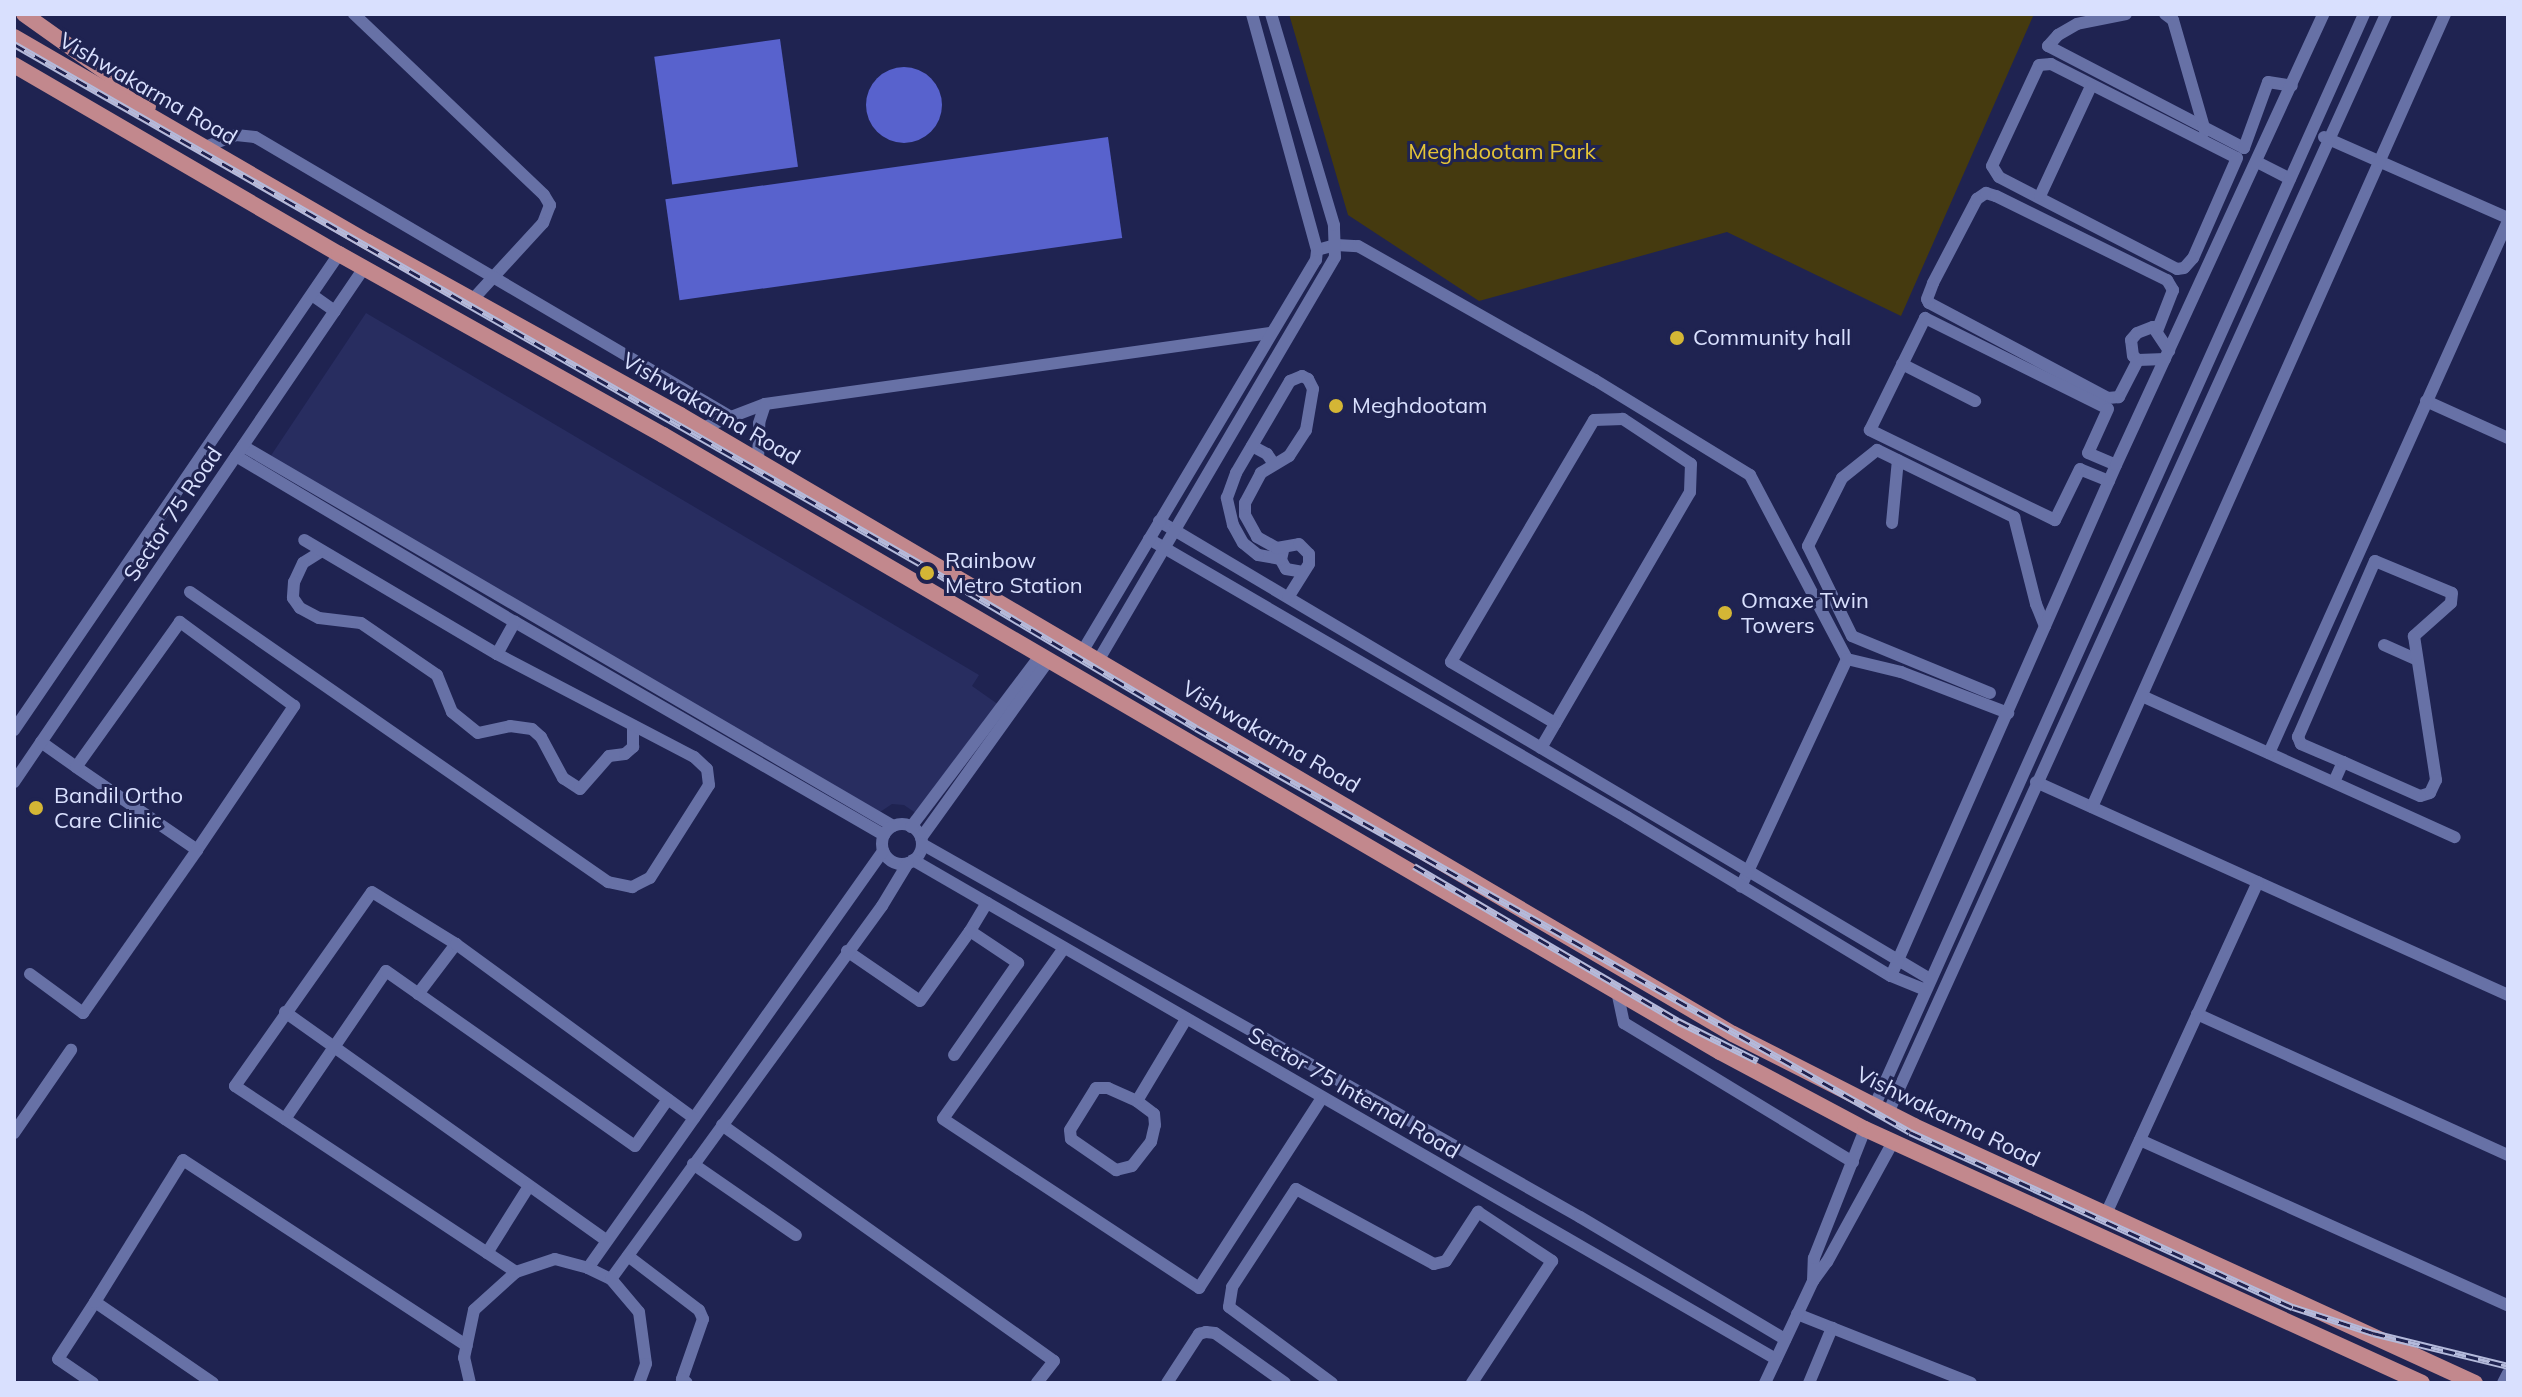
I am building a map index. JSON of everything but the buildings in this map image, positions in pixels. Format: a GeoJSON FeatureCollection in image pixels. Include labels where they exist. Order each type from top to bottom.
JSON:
{"type":"FeatureCollection","features":[{"type":"Feature","properties":{"kind":"main road"},"geometry":{"type":"LineString","coordinates":[[24,14],[128,88],[170,127]]}},
{"type":"Feature","properties":{"kind":"main road","name":"Vishwakarma Road"},"geometry":{"type":"LineString","coordinates":[[14,37],[702,428],[1733,1034],[1881,1110],[2105,1216],[2475,1383]]}},
{"type":"Feature","properties":{"kind":"main road","name":"Vishwakarma Road"},"geometry":{"type":"LineString","coordinates":[[14,65],[339,254],[663,435],[1617,991],[1865,1129],[2422,1383]]}},
{"type":"Feature","properties":{"kind":"main road"},"geometry":{"type":"LineString","coordinates":[[1372,848],[1380,843],[1382,828]]}},
{"type":"Feature","properties":{"kind":"main road"},"geometry":{"type":"LineString","coordinates":[[1415,873],[1413,862],[1422,851]]}},
{"type":"Feature","properties":{"kind":"street"},"geometry":{"type":"LineString","coordinates":[[354,14],[544,195],[550,205],[543,223],[473,299]]}},
{"type":"Feature","properties":{"kind":"street"},"geometry":{"type":"LineString","coordinates":[[1082,652],[1316,260],[1317,250],[1252,14]]}},
{"type":"Feature","properties":{"kind":"street"},"geometry":{"type":"LineString","coordinates":[[1098,661],[1335,257],[1334,225],[1271,14]]}},
{"type":"Feature","properties":{"kind":"street"},"geometry":{"type":"LineString","coordinates":[[2126,14],[2077,24],[2058,35],[2048,46],[2205,131],[2244,148],[2268,82],[2292,86]]}},
{"type":"Feature","properties":{"kind":"street"},"geometry":{"type":"LineString","coordinates":[[2165,14],[2173,20],[2205,131]]}},
{"type":"Feature","properties":{"kind":"street"},"geometry":{"type":"LineString","coordinates":[[1891,976],[2116,465],[2323,14]]}},
{"type":"Feature","properties":{"kind":"street"},"geometry":{"type":"LineString","coordinates":[[1881,1110],[1928,985],[2364,14]]}},
{"type":"Feature","properties":{"kind":"street"},"geometry":{"type":"LineString","coordinates":[[1881,1110],[2036,782],[2386,14]]}},
{"type":"Feature","properties":{"kind":"street"},"geometry":{"type":"LineString","coordinates":[[2092,807],[2445,14]]}},
{"type":"Feature","properties":{"kind":"street"},"geometry":{"type":"LineString","coordinates":[[2051,64],[2091,86],[2237,158],[2193,258],[2184,268],[2177,269],[1999,177],[1992,166],[2039,65],[2051,64]]}},
{"type":"Feature","properties":{"kind":"street"},"geometry":{"type":"LineString","coordinates":[[2040,196],[2091,86]]}},
{"type":"Feature","properties":{"kind":"street"},"geometry":{"type":"LineString","coordinates":[[2269,753],[2508,220],[2311,131]]}},
{"type":"Feature","properties":{"kind":"street"},"geometry":{"type":"LineString","coordinates":[[205,147],[236,135],[255,137],[731,417]]}},
{"type":"Feature","properties":{"kind":"street"},"geometry":{"type":"LineString","coordinates":[[2257,162],[2290,179]]}},
{"type":"Feature","properties":{"kind":"street"},"geometry":{"type":"LineString","coordinates":[[2138,360],[2119,397],[2108,398],[1929,303],[1927,299],[1933,283],[1977,199],[1986,193],[1996,196],[2167,280],[2173,290],[2157,331]]}},
{"type":"Feature","properties":{"kind":"street"},"geometry":{"type":"LineString","coordinates":[[2216,200],[2236,208]]}},
{"type":"Feature","properties":{"kind":"street"},"geometry":{"type":"LineString","coordinates":[[2205,228],[2223,235]]}},
{"type":"Feature","properties":{"kind":"street"},"geometry":{"type":"LineString","coordinates":[[1317,250],[1336,245],[1358,246],[1595,380],[1750,475],[1847,659],[1901,672],[2008,713]]}},
{"type":"Feature","properties":{"kind":"street","name":"Sector 75 Road"},"geometry":{"type":"LineString","coordinates":[[14,730],[339,254]]}},
{"type":"Feature","properties":{"kind":"street","name":"Sector 75 Road"},"geometry":{"type":"LineString","coordinates":[[14,782],[364,268]]}},
{"type":"Feature","properties":{"kind":"street"},"geometry":{"type":"LineString","coordinates":[[312,295],[335,311]]}},
{"type":"Feature","properties":{"kind":"street"},"geometry":{"type":"LineString","coordinates":[[1925,318],[2108,409],[2055,520],[1870,430],[1902,364],[1925,318]]}},
{"type":"Feature","properties":{"kind":"street"},"geometry":{"type":"LineString","coordinates":[[2146,327],[2153,327],[2167,355],[2138,360],[2133,356],[2131,340],[2146,327]]}},
{"type":"Feature","properties":{"kind":"street"},"geometry":{"type":"LineString","coordinates":[[702,428],[765,404],[1270,333]]}},
{"type":"Feature","properties":{"kind":"street"},"geometry":{"type":"LineString","coordinates":[[1902,364],[1975,401]]}},
{"type":"Feature","properties":{"kind":"street"},"geometry":{"type":"LineString","coordinates":[[643,395],[656,371]]}},
{"type":"Feature","properties":{"kind":"street"},"geometry":{"type":"LineString","coordinates":[[1283,557],[1266,558],[1251,550],[1237,534],[1227,498],[1230,486],[1290,381],[1302,376],[1308,379],[1313,389],[1306,430],[1289,456],[1261,473],[1250,488],[1245,515],[1257,537],[1283,557],[1292,573],[1303,572]]}},
{"type":"Feature","properties":{"kind":"street"},"geometry":{"type":"LineString","coordinates":[[2426,401],[2508,438]]}},
{"type":"Feature","properties":{"kind":"street"},"geometry":{"type":"LineString","coordinates":[[758,461],[759,423],[765,404]]}},
{"type":"Feature","properties":{"kind":"street"},"geometry":{"type":"LineString","coordinates":[[1541,748],[1690,492],[1691,464],[1623,419],[1594,420],[1451,662],[1555,723]]}},
{"type":"Feature","properties":{"kind":"street"},"geometry":{"type":"LineString","coordinates":[[1252,446],[1267,454],[1274,464]]}},
{"type":"Feature","properties":{"kind":"street"},"geometry":{"type":"LineString","coordinates":[[1990,693],[1852,636],[1808,546],[1842,478],[1877,450],[2014,517],[2036,604],[2045,626]]}},
{"type":"Feature","properties":{"kind":"street"},"geometry":{"type":"LineString","coordinates":[[240,451],[515,622],[888,831],[911,827],[1044,658]]}},
{"type":"Feature","properties":{"kind":"street"},"geometry":{"type":"LineString","coordinates":[[240,451],[888,831]]}},
{"type":"Feature","properties":{"kind":"street"},"geometry":{"type":"LineString","coordinates":[[2088,453],[2116,465]]}},
{"type":"Feature","properties":{"kind":"street"},"geometry":{"type":"LineString","coordinates":[[1892,523],[1898,460]]}},
{"type":"Feature","properties":{"kind":"street"},"geometry":{"type":"LineString","coordinates":[[2080,469],[2109,481]]}},
{"type":"Feature","properties":{"kind":"street"},"geometry":{"type":"LineString","coordinates":[[1159,521],[1898,958],[1928,985]]}},
{"type":"Feature","properties":{"kind":"street"},"geometry":{"type":"LineString","coordinates":[[1149,539],[1891,976],[1928,985]]}},
{"type":"Feature","properties":{"kind":"street"},"geometry":{"type":"LineString","coordinates":[[190,592],[608,882],[632,887],[650,878],[709,785],[707,769],[694,757],[497,654],[304,540]]}},
{"type":"Feature","properties":{"kind":"street"},"geometry":{"type":"LineString","coordinates":[[1269,585],[1283,557],[1299,544],[1307,550],[1310,559],[1288,597]]}},
{"type":"Feature","properties":{"kind":"street"},"geometry":{"type":"LineString","coordinates":[[322,551],[303,563],[294,582],[293,598],[300,608],[319,618],[361,623],[437,675],[452,712],[470,729],[478,733],[510,726],[532,729],[541,737],[563,778],[580,789],[609,756],[625,754],[633,747],[633,727]]}},
{"type":"Feature","properties":{"kind":"street"},"geometry":{"type":"LineString","coordinates":[[2358,554],[2375,561],[2452,593],[2451,603],[2414,636],[2436,780],[2430,793],[2420,796],[2301,744],[2298,737],[2375,561]]}},
{"type":"Feature","properties":{"kind":"street"},"geometry":{"type":"LineString","coordinates":[[30,974],[83,1013],[294,706],[180,622],[76,767]]}},
{"type":"Feature","properties":{"kind":"street"},"geometry":{"type":"LineString","coordinates":[[497,654],[515,622]]}},
{"type":"Feature","properties":{"kind":"street"},"geometry":{"type":"LineString","coordinates":[[2384,645],[2416,659]]}},
{"type":"Feature","properties":{"kind":"street"},"geometry":{"type":"LineString","coordinates":[[611,1279],[882,906],[921,841],[1044,658]]}},
{"type":"Feature","properties":{"kind":"street"},"geometry":{"type":"LineString","coordinates":[[1741,886],[1847,659]]}},
{"type":"Feature","properties":{"kind":"street"},"geometry":{"type":"LineString","coordinates":[[1409,690],[1418,675]]}},
{"type":"Feature","properties":{"kind":"street"},"geometry":{"type":"LineString","coordinates":[[2142,696],[2455,837]]}},
{"type":"Feature","properties":{"kind":"street"},"geometry":{"type":"LineString","coordinates":[[41,742],[197,850]]}},
{"type":"Feature","properties":{"kind":"street"},"geometry":{"type":"LineString","coordinates":[[2334,782],[2343,762]]}},
{"type":"Feature","properties":{"kind":"street"},"geometry":{"type":"LineString","coordinates":[[2352,790],[2361,770]]}},
{"type":"Feature","properties":{"kind":"street"},"geometry":{"type":"LineString","coordinates":[[2036,782],[2508,995]]}},
{"type":"Feature","properties":{"kind":"street"},"geometry":{"type":"LineString","coordinates":[[911,827],[921,841]]}},
{"type":"Feature","properties":{"kind":"street"},"geometry":{"type":"LineString","coordinates":[[588,1268],[883,851],[888,831]]}},
{"type":"Feature","properties":{"kind":"street","name":"Sector 75 Internal Road"},"geometry":{"type":"LineString","coordinates":[[921,841],[1580,1217],[1785,1339]]}},
{"type":"Feature","properties":{"kind":"street"},"geometry":{"type":"LineString","coordinates":[[883,851],[890,861],[911,862]]}},
{"type":"Feature","properties":{"kind":"street","name":"Sector 75 Internal Road"},"geometry":{"type":"LineString","coordinates":[[911,862],[1776,1359]]}},
{"type":"Feature","properties":{"kind":"street"},"geometry":{"type":"LineString","coordinates":[[2105,1216],[2258,882]]}},
{"type":"Feature","properties":{"kind":"street"},"geometry":{"type":"LineString","coordinates":[[516,1272],[235,1086],[372,892],[456,944],[694,1118]]}},
{"type":"Feature","properties":{"kind":"street"},"geometry":{"type":"LineString","coordinates":[[847,951],[920,1001],[987,903]]}},
{"type":"Feature","properties":{"kind":"street"},"geometry":{"type":"LineString","coordinates":[[954,1055],[1018,963],[970,931]]}},
{"type":"Feature","properties":{"kind":"street"},"geometry":{"type":"LineString","coordinates":[[418,994],[456,944]]}},
{"type":"Feature","properties":{"kind":"street"},"geometry":{"type":"LineString","coordinates":[[1064,948],[943,1119],[1199,1288],[1322,1098]]}},
{"type":"Feature","properties":{"kind":"street"},"geometry":{"type":"LineString","coordinates":[[285,1119],[386,971],[635,1146],[668,1099]]}},
{"type":"Feature","properties":{"kind":"street"},"geometry":{"type":"LineString","coordinates":[[1617,991],[1624,1023],[1853,1162]]}},
{"type":"Feature","properties":{"kind":"street"},"geometry":{"type":"LineString","coordinates":[[285,1012],[606,1240]]}},
{"type":"Feature","properties":{"kind":"street"},"geometry":{"type":"LineString","coordinates":[[2197,1014],[2508,1155]]}},
{"type":"Feature","properties":{"kind":"street"},"geometry":{"type":"LineString","coordinates":[[1137,1101],[1186,1019]]}},
{"type":"Feature","properties":{"kind":"street"},"geometry":{"type":"LineString","coordinates":[[747,1043],[769,1059]]}},
{"type":"Feature","properties":{"kind":"street"},"geometry":{"type":"LineString","coordinates":[[14,1133],[71,1050]]}},
{"type":"Feature","properties":{"kind":"street"},"geometry":{"type":"LineString","coordinates":[[1096,1088],[1108,1088],[1137,1101],[1154,1114],[1155,1125],[1151,1142],[1132,1166],[1116,1170],[1071,1139],[1070,1130],[1096,1088]]}},
{"type":"Feature","properties":{"kind":"street"},"geometry":{"type":"LineString","coordinates":[[722,1125],[1054,1361],[1037,1383]]}},
{"type":"Feature","properties":{"kind":"street"},"geometry":{"type":"LineString","coordinates":[[1813,1281],[1814,1258],[1865,1129]]}},
{"type":"Feature","properties":{"kind":"street"},"geometry":{"type":"LineString","coordinates":[[2140,1140],[2508,1305]]}},
{"type":"Feature","properties":{"kind":"street"},"geometry":{"type":"LineString","coordinates":[[1765,1383],[1813,1281],[1827,1262],[1893,1142]]}},
{"type":"Feature","properties":{"kind":"street"},"geometry":{"type":"LineString","coordinates":[[93,1383],[58,1359],[183,1160],[467,1346]]}},
{"type":"Feature","properties":{"kind":"street"},"geometry":{"type":"LineString","coordinates":[[693,1164],[796,1235]]}},
{"type":"Feature","properties":{"kind":"street"},"geometry":{"type":"LineString","coordinates":[[487,1253],[529,1186]]}},
{"type":"Feature","properties":{"kind":"street"},"geometry":{"type":"LineString","coordinates":[[1332,1383],[1229,1307],[1232,1287],[1294,1191],[1302,1190],[1434,1264],[1446,1261],[1488,1193]]}},
{"type":"Feature","properties":{"kind":"street"},"geometry":{"type":"LineString","coordinates":[[1472,1383],[1552,1261],[1478,1212]]}},
{"type":"Feature","properties":{"kind":"street"},"geometry":{"type":"LineString","coordinates":[[628,1256],[699,1310],[703,1319],[682,1379],[687,1383]]}},
{"type":"Feature","properties":{"kind":"street"},"geometry":{"type":"LineString","coordinates":[[470,1383],[464,1358],[474,1310],[516,1272],[555,1259],[588,1268],[611,1279],[639,1312],[646,1364],[639,1383]]}},
{"type":"Feature","properties":{"kind":"street"},"geometry":{"type":"LineString","coordinates":[[95,1302],[213,1383]]}},
{"type":"Feature","properties":{"kind":"street"},"geometry":{"type":"LineString","coordinates":[[1797,1314],[1971,1383]]}},
{"type":"Feature","properties":{"kind":"street"},"geometry":{"type":"LineString","coordinates":[[1809,1383],[1832,1328]]}},
{"type":"Feature","properties":{"kind":"street"},"geometry":{"type":"LineString","coordinates":[[1167,1383],[1199,1334],[1206,1332],[1215,1333],[1285,1383]]}},
{"type":"Feature","properties":{"kind":"street"},"geometry":{"type":"LineString","coordinates":[[2503,1383],[2508,1373]]}},
{"type":"Feature","properties":{"kind":"shaded area"},"geometry":{"type":"Polygon","coordinates":[[[780,39],[798,167],[672,184],[654,57],[780,39]]]}},
{"type":"Feature","properties":{"kind":"shaded area"},"geometry":{"type":"Polygon","coordinates":[[[904,67],[918,70],[931,78],[939,91],[942,105],[939,119],[931,132],[918,140],[904,143],[890,140],[877,132],[869,119],[866,105],[869,91],[877,78],[890,70],[904,67]]]}},
{"type":"Feature","properties":{"kind":"shaded area"},"geometry":{"type":"Polygon","coordinates":[[[1108,137],[1122,238],[680,300],[665,199],[1108,137]]]}},
{"type":"Feature","properties":{"kind":"shaded area"},"geometry":{"type":"Polygon","coordinates":[[[366,313],[979,675],[972,686],[999,705],[923,818],[904,805],[892,804],[880,812],[270,457],[366,313]]]}},
{"type":"Feature","properties":{"kind":"green space","name":"Meghdootam Park"},"geometry":{"type":"Polygon","coordinates":[[[1289,14],[2034,14],[1901,316],[1727,232],[1479,301],[1348,215],[1289,14]]]}},
{"type":"Feature","properties":{"kind":"railway"},"geometry":{"type":"LineString","coordinates":[[14,44],[928,568],[1196,728],[1910,1132],[2293,1307],[2373,1333],[2508,1366]]}},
{"type":"Feature","properties":{"kind":"railway"},"geometry":{"type":"LineString","coordinates":[[1414,866],[1678,1021],[1758,1061]]}},
{"type":"Feature","properties":{"kind":"place","name":"Community hall"},"geometry":{"type":"Point","coordinates":[1677,338]}},
{"type":"Feature","properties":{"kind":"place","name":"Meghdootam"},"geometry":{"type":"Point","coordinates":[1336,406]}},
{"type":"Feature","properties":{"kind":"place","name":"Rainbow Metro Station"},"geometry":{"type":"Point","coordinates":[927,573]}},
{"type":"Feature","properties":{"kind":"place","name":"Omaxe Twin Towers"},"geometry":{"type":"Point","coordinates":[1725,613]}},
{"type":"Feature","properties":{"kind":"place","name":"Bandil Ortho Care Clinic"},"geometry":{"type":"Point","coordinates":[36,808]}}]}
